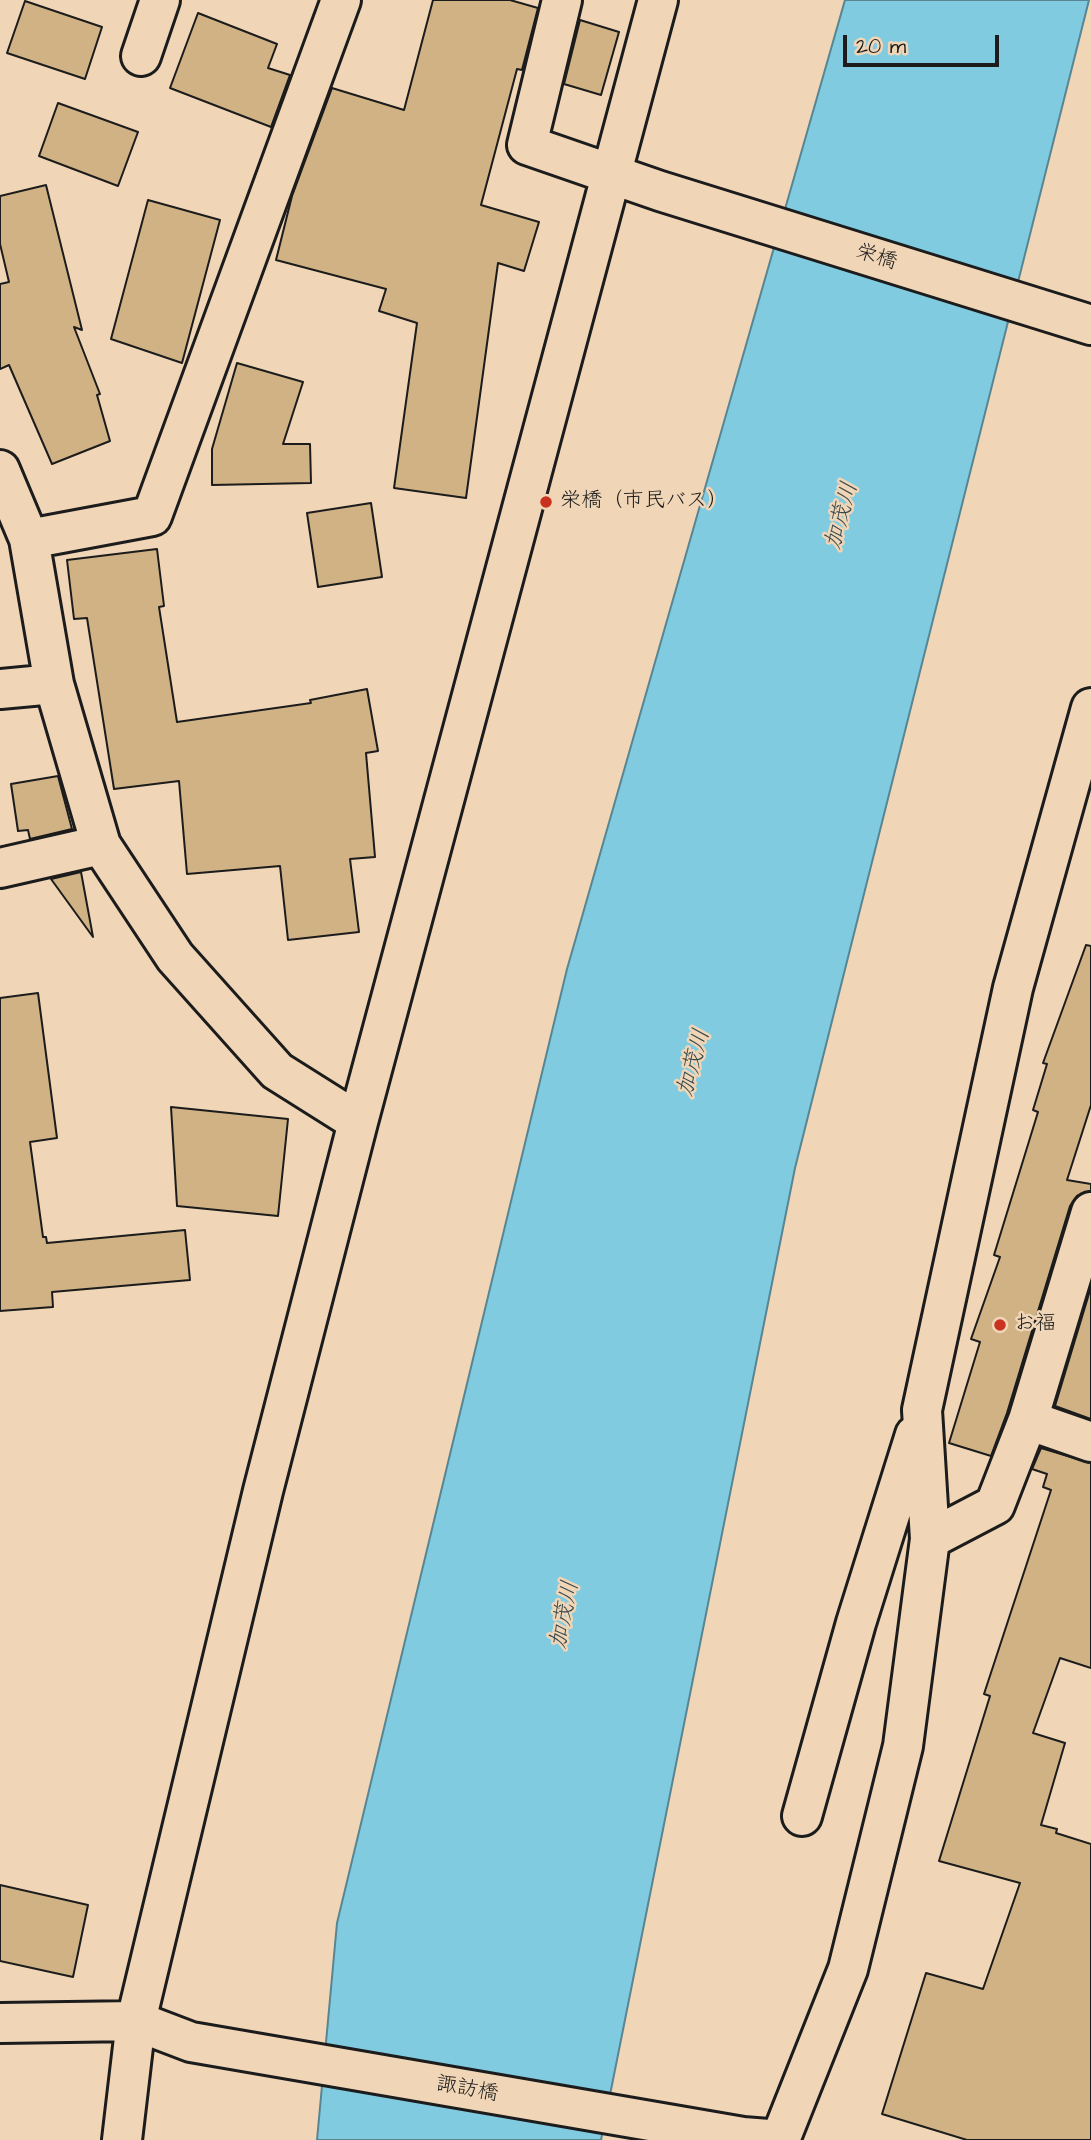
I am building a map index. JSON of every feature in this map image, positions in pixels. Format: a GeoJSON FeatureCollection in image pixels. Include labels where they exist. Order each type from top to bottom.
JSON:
{"type":"FeatureCollection","features":[{"type":"Feature","properties":{"kind":"street"},"geometry":{"type":"LineString","coordinates":[[141,56],[160,0]]}},
{"type":"Feature","properties":{"kind":"street"},"geometry":{"type":"LineString","coordinates":[[29,539],[152,516],[341,0]]}},
{"type":"Feature","properties":{"kind":"street","name":"栄橋"},"geometry":{"type":"LineString","coordinates":[[562,0],[527,145],[660,191],[1091,325]]}},
{"type":"Feature","properties":{"kind":"street"},"geometry":{"type":"LineString","coordinates":[[122,2140],[136,2021],[259,1505],[358,1122],[658,0]]}},
{"type":"Feature","properties":{"kind":"street"},"geometry":{"type":"LineString","coordinates":[[0,470],[29,539],[54,684],[101,845],[175,957],[277,1071],[358,1122]]}},
{"type":"Feature","properties":{"kind":"street"},"geometry":{"type":"LineString","coordinates":[[0,689],[54,684]]}},
{"type":"Feature","properties":{"kind":"street"},"geometry":{"type":"LineString","coordinates":[[802,1816],[856,1623],[922,1410],[1013,988],[1091,708]]}},
{"type":"Feature","properties":{"kind":"street"},"geometry":{"type":"LineString","coordinates":[[0,868],[101,845]]}},
{"type":"Feature","properties":{"kind":"street"},"geometry":{"type":"LineString","coordinates":[[930,1539],[995,1505],[1028,1420],[1091,1212]]}},
{"type":"Feature","properties":{"kind":"street"},"geometry":{"type":"LineString","coordinates":[[771,2139],[848,1969],[903,1746],[930,1539],[922,1410]]}},
{"type":"Feature","properties":{"kind":"street"},"geometry":{"type":"LineString","coordinates":[[1028,1420],[1091,1442]]}},
{"type":"Feature","properties":{"kind":"street"},"geometry":{"type":"LineString","coordinates":[[0,2023],[136,2021]]}},
{"type":"Feature","properties":{"kind":"street","name":"諏訪橋"},"geometry":{"type":"LineString","coordinates":[[136,2021],[191,2042],[771,2139]]}},
{"type":"Feature","properties":{"kind":"water","name":"加茂川"},"geometry":{"type":"Polygon","coordinates":[[[845,0],[1089,0],[795,1168],[601,2140],[317,2140],[337,1923],[567,969],[845,0]]]}},
{"type":"Feature","properties":{"kind":"building"},"geometry":{"type":"Polygon","coordinates":[[[433,0],[510,0],[538,8],[522,70],[517,69],[481,205],[539,222],[524,271],[498,263],[466,498],[394,488],[417,323],[379,311],[386,289],[276,260],[292,196],[332,88],[404,110],[433,0]]]}},
{"type":"Feature","properties":{"kind":"building"},"geometry":{"type":"Polygon","coordinates":[[[25,1],[102,27],[85,79],[7,53],[25,1]]]}},
{"type":"Feature","properties":{"kind":"building"},"geometry":{"type":"Polygon","coordinates":[[[198,13],[277,44],[268,68],[290,75],[271,127],[170,88],[198,13]]]}},
{"type":"Feature","properties":{"kind":"building"},"geometry":{"type":"Polygon","coordinates":[[[580,20],[619,32],[601,95],[564,84],[580,20]]]}},
{"type":"Feature","properties":{"kind":"building"},"geometry":{"type":"Polygon","coordinates":[[[58,103],[138,132],[118,186],[39,156],[58,103]]]}},
{"type":"Feature","properties":{"kind":"building"},"geometry":{"type":"Polygon","coordinates":[[[46,185],[82,330],[74,327],[100,394],[97,395],[110,441],[52,464],[9,365],[0,369],[0,284],[9,282],[0,244],[0,196],[46,185]]]}},
{"type":"Feature","properties":{"kind":"building"},"geometry":{"type":"Polygon","coordinates":[[[148,200],[220,220],[182,363],[111,339],[148,200]]]}},
{"type":"Feature","properties":{"kind":"building"},"geometry":{"type":"Polygon","coordinates":[[[237,363],[303,382],[283,444],[310,444],[311,483],[212,485],[212,449],[237,363]]]}},
{"type":"Feature","properties":{"kind":"building"},"geometry":{"type":"Polygon","coordinates":[[[371,503],[382,577],[318,587],[307,513],[371,503]]]}},
{"type":"Feature","properties":{"kind":"building"},"geometry":{"type":"Polygon","coordinates":[[[157,549],[164,606],[159,607],[177,722],[311,703],[310,700],[367,689],[378,751],[366,753],[375,857],[350,859],[359,932],[288,940],[280,866],[187,874],[179,781],[114,789],[87,618],[74,619],[67,560],[157,549]]]}},
{"type":"Feature","properties":{"kind":"building"},"geometry":{"type":"Polygon","coordinates":[[[58,776],[72,829],[30,839],[28,830],[18,831],[11,784],[58,776]]]}},
{"type":"Feature","properties":{"kind":"building"},"geometry":{"type":"Polygon","coordinates":[[[81,872],[93,937],[51,879],[81,872]]]}},
{"type":"Feature","properties":{"kind":"building"},"geometry":{"type":"Polygon","coordinates":[[[1086,945],[1091,946],[1091,1105],[1067,1180],[1091,1184],[1091,1191],[1077,1196],[1070,1206],[1007,1413],[991,1456],[949,1443],[980,1342],[971,1339],[1000,1257],[994,1255],[1038,1112],[1033,1110],[1047,1064],[1043,1063],[1086,945]]]}},
{"type":"Feature","properties":{"kind":"building"},"geometry":{"type":"Polygon","coordinates":[[[38,993],[57,1138],[30,1142],[43,1237],[46,1237],[47,1243],[185,1230],[190,1280],[52,1292],[53,1307],[0,1311],[0,998],[38,993]]]}},
{"type":"Feature","properties":{"kind":"building"},"geometry":{"type":"Polygon","coordinates":[[[171,1107],[288,1119],[278,1216],[177,1206],[171,1107]]]}},
{"type":"Feature","properties":{"kind":"building"},"geometry":{"type":"Polygon","coordinates":[[[1091,1287],[1091,1419],[1055,1406],[1091,1287]]]}},
{"type":"Feature","properties":{"kind":"building"},"geometry":{"type":"Polygon","coordinates":[[[1041,1448],[1091,1463],[1091,1668],[1060,1658],[1033,1733],[1065,1743],[1041,1825],[1057,1829],[1056,1833],[1091,1844],[1091,2140],[967,2140],[882,2114],[926,1973],[983,1989],[1020,1883],[939,1861],[990,1696],[984,1694],[1051,1490],[1043,1487],[1047,1474],[1032,1469],[1041,1448]]]}},
{"type":"Feature","properties":{"kind":"building"},"geometry":{"type":"Polygon","coordinates":[[[0,1885],[88,1905],[73,1977],[0,1961],[0,1885]]]}},
{"type":"Feature","properties":{"kind":"place","name":"栄橋（市民バス）"},"geometry":{"type":"Point","coordinates":[546,502]}},
{"type":"Feature","properties":{"kind":"place","name":"お福"},"geometry":{"type":"Point","coordinates":[1000,1325]}}]}
